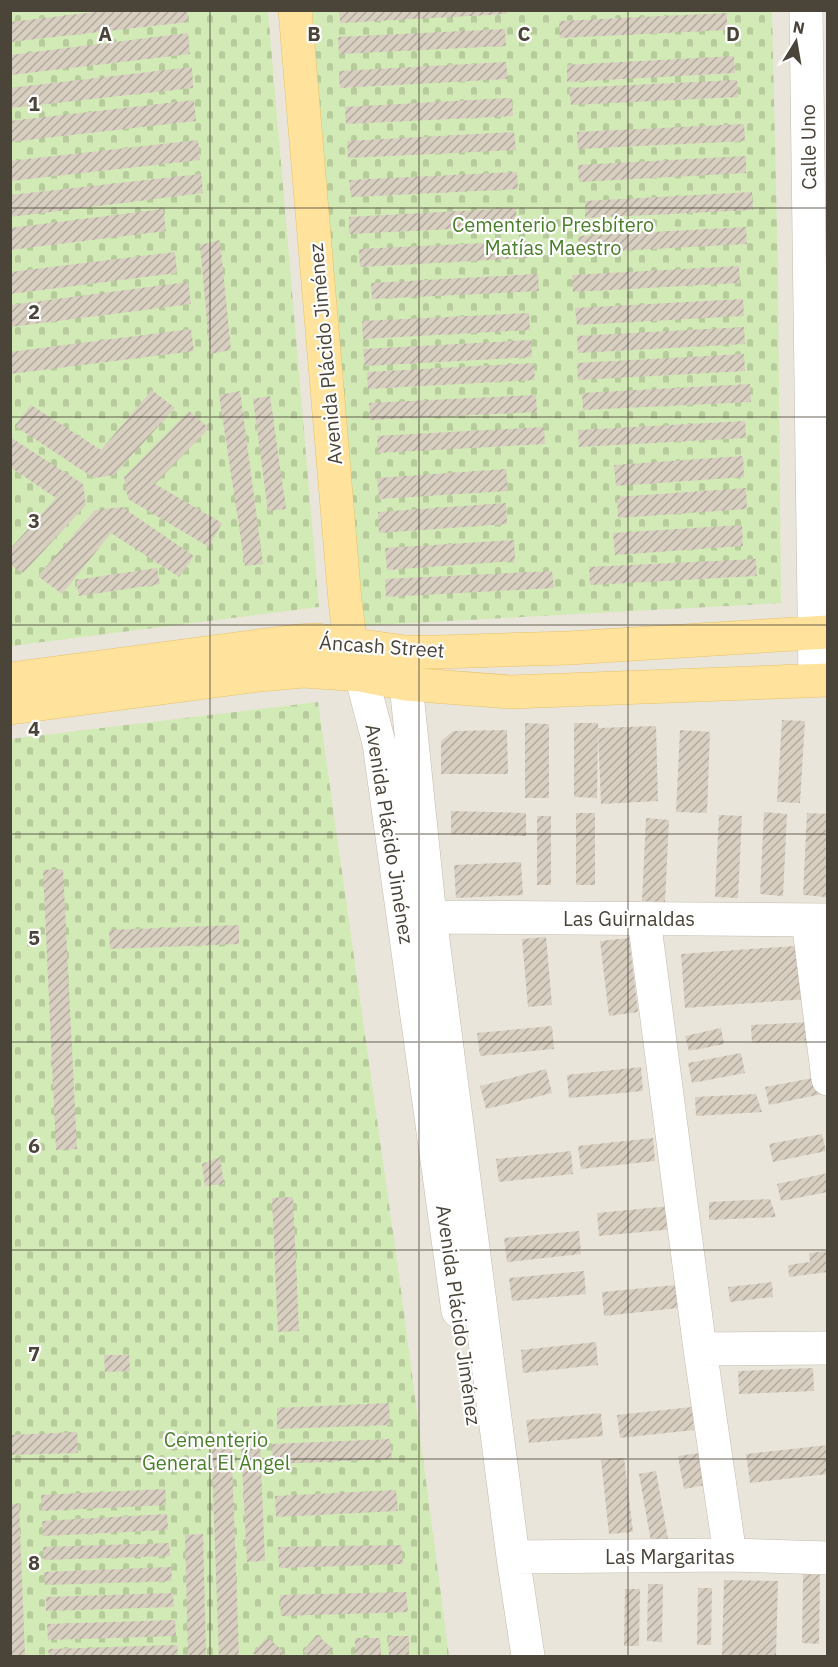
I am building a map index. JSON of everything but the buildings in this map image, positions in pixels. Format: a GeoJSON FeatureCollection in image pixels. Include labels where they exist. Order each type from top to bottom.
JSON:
{"type":"FeatureCollection","features":[{"type":"Feature","properties":{"kind":"main road","name":"Avenida Plácido Jiménez"},"geometry":{"type":"LineString","coordinates":[[295,10],[345,601],[356,660]]}},
{"type":"Feature","properties":{"kind":"main road","name":"Áncash Street"},"geometry":{"type":"LineString","coordinates":[[10,708],[304,671],[389,650],[438,652],[569,648],[820,632]]}},
{"type":"Feature","properties":{"kind":"main road","name":"Áncash Street"},"geometry":{"type":"LineString","coordinates":[[10,679],[317,640],[406,684],[511,692],[821,680]]}},
{"type":"Feature","properties":{"kind":"street","name":"Calle Uno"},"geometry":{"type":"LineString","coordinates":[[806,10],[819,284],[821,680]]}},
{"type":"Feature","properties":{"kind":"street","name":"Avenida Plácido Jiménez"},"geometry":{"type":"LineString","coordinates":[[389,650],[406,684],[430,917],[513,1557],[528,1656]]}},
{"type":"Feature","properties":{"kind":"street","name":"Avenida Plácido Jiménez"},"geometry":{"type":"LineString","coordinates":[[356,660],[380,743],[506,1656]]}},
{"type":"Feature","properties":{"kind":"street","name":"Las Guirnaldas"},"geometry":{"type":"LineString","coordinates":[[430,917],[818,920]]}},
{"type":"Feature","properties":{"kind":"street"},"geometry":{"type":"LineString","coordinates":[[644,919],[700,1350],[730,1555]]}},
{"type":"Feature","properties":{"kind":"street"},"geometry":{"type":"LineString","coordinates":[[818,920],[828,1079]]}},
{"type":"Feature","properties":{"kind":"street"},"geometry":{"type":"LineString","coordinates":[[700,1350],[828,1348]]}},
{"type":"Feature","properties":{"kind":"street","name":"Las Margaritas"},"geometry":{"type":"LineString","coordinates":[[513,1557],[730,1555],[828,1558]]}},
{"type":"Feature","properties":{"kind":"shaded area"},"geometry":{"type":"Polygon","coordinates":[[[11,11],[827,11],[827,1656],[11,1656],[11,11]]]}},
{"type":"Feature","properties":{"kind":"green space"},"geometry":{"type":"Polygon","coordinates":[[[10,11],[268,11],[319,607],[11,646],[10,11]]]}},
{"type":"Feature","properties":{"kind":"green space","name":"Cementerio Presbítero Matías Maestro"},"geometry":{"type":"Polygon","coordinates":[[[312,11],[772,11],[778,276],[781,603],[355,626],[312,11]]]}},
{"type":"Feature","properties":{"kind":"green space","name":"Cementerio General El Ángel"},"geometry":{"type":"Polygon","coordinates":[[[318,702],[398,1268],[449,1656],[11,1656],[10,739],[318,702]]]}}]}
